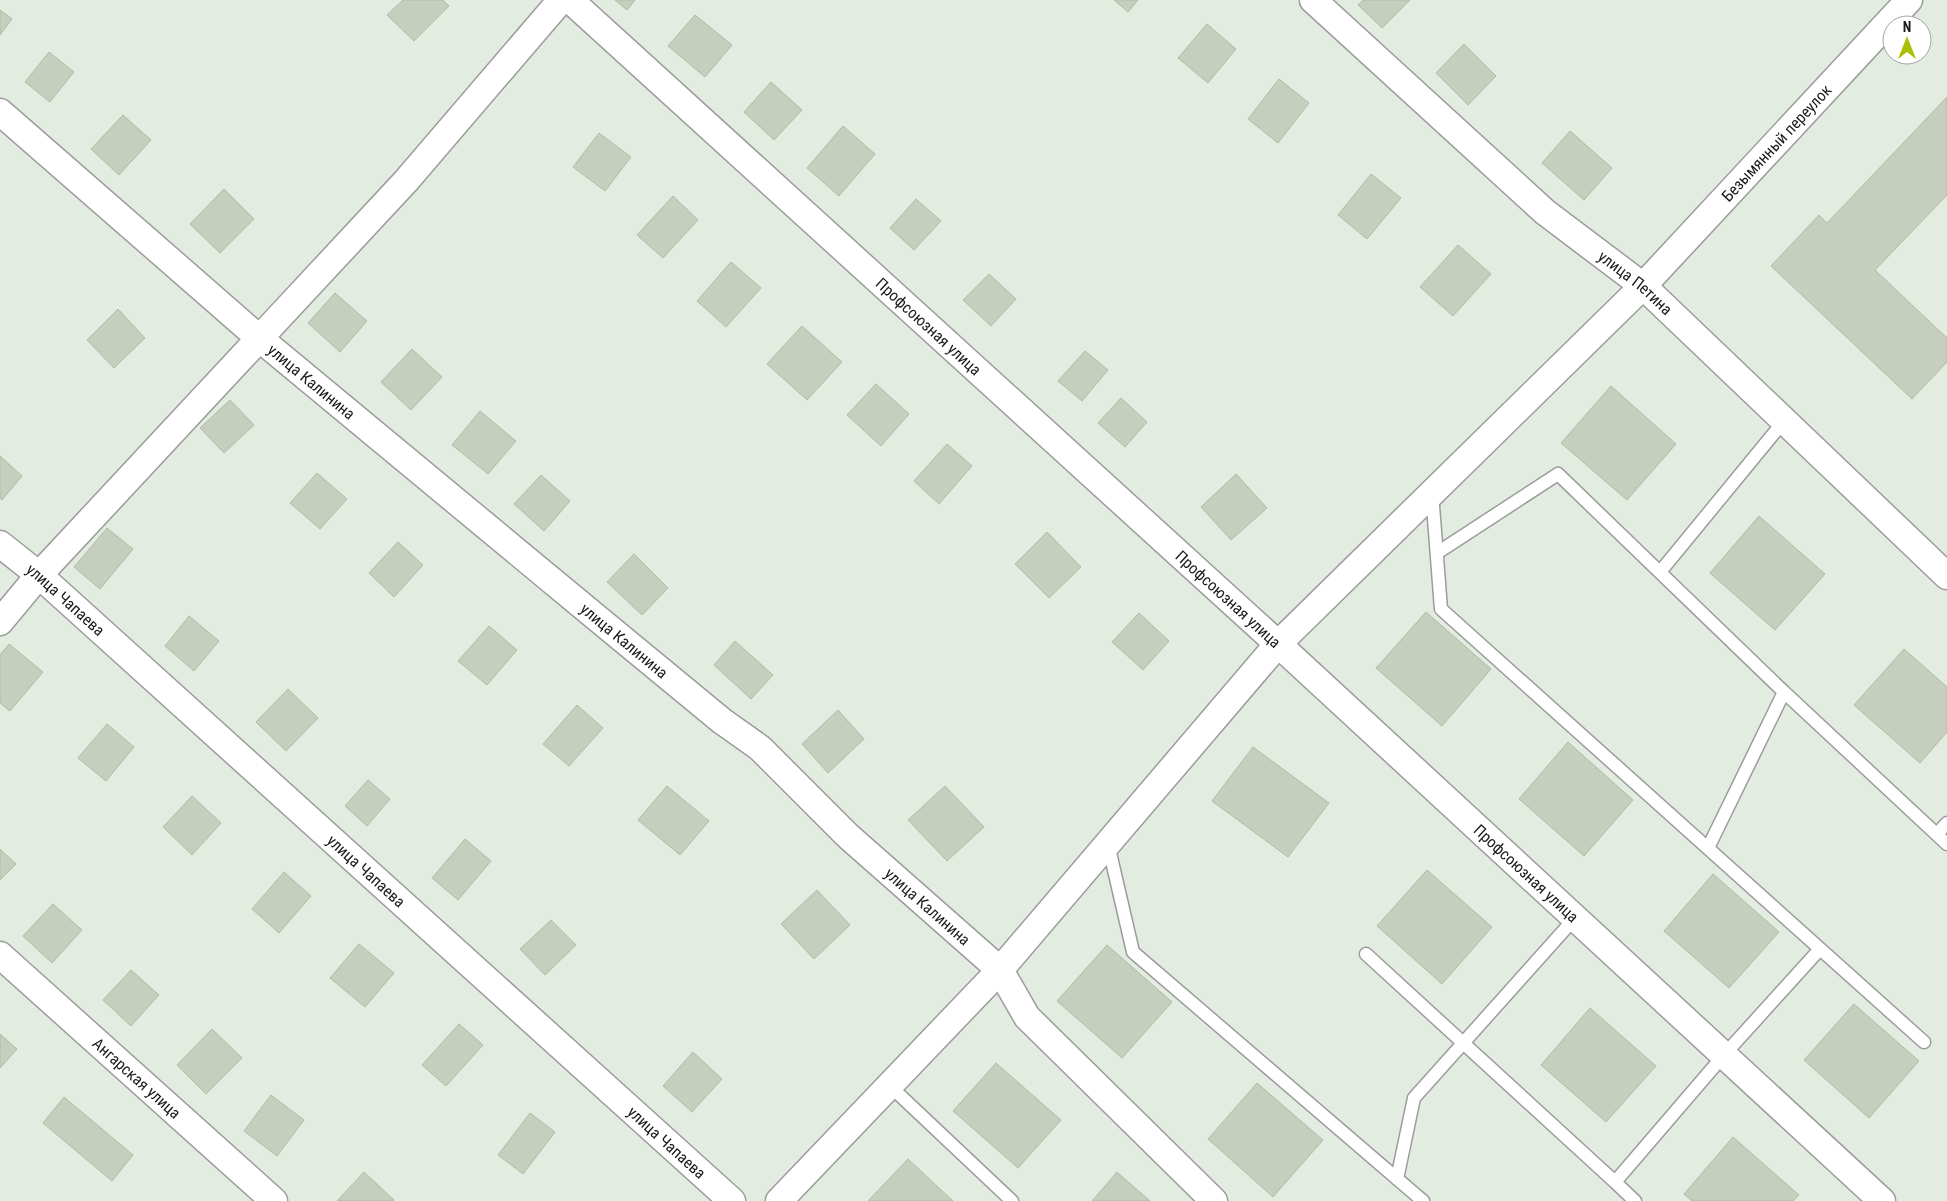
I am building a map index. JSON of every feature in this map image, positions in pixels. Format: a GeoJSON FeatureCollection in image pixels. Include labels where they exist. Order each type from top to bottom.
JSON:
{"type":"FeatureCollection","features":[{"type":"Feature","properties":{"kind":"street"},"geometry":{"type":"LineString","coordinates":[[0,622],[39,574],[406,181],[561,0]]}},
{"type":"Feature","properties":{"kind":"street","name":"Профсоюзная улица"},"geometry":{"type":"LineString","coordinates":[[570,0],[1278,644],[1882,1201]]}},
{"type":"Feature","properties":{"kind":"street","name":"улица Петина"},"geometry":{"type":"LineString","coordinates":[[1313,0],[1545,212],[1643,286],[1947,576]]}},
{"type":"Feature","properties":{"kind":"street","name":"Безымянный переулок"},"geometry":{"type":"LineString","coordinates":[[779,1201],[1000,970],[1278,644],[1643,286],[1909,0]]}},
{"type":"Feature","properties":{"kind":"street","name":"улица Калинина"},"geometry":{"type":"LineString","coordinates":[[0,112],[259,338],[685,690],[760,748],[848,836],[1000,970],[1026,1017],[1214,1201]]}},
{"type":"Feature","properties":{"kind":"street","name":"улица Чапаева"},"geometry":{"type":"LineString","coordinates":[[0,544],[39,574],[732,1201]]}},
{"type":"Feature","properties":{"kind":"street","name":"Ангарская улица"},"geometry":{"type":"LineString","coordinates":[[0,955],[274,1201]]}},
{"type":"Feature","properties":{"kind":"lane"},"geometry":{"type":"LineString","coordinates":[[1660,572],[1784,421]]}},
{"type":"Feature","properties":{"kind":"lane"},"geometry":{"type":"LineString","coordinates":[[1437,553],[1558,474],[1784,692],[1947,844]]}},
{"type":"Feature","properties":{"kind":"lane"},"geometry":{"type":"LineString","coordinates":[[1432,493],[1441,609],[1924,1042]]}},
{"type":"Feature","properties":{"kind":"lane"},"geometry":{"type":"LineString","coordinates":[[1708,848],[1784,692]]}},
{"type":"Feature","properties":{"kind":"lane"},"geometry":{"type":"LineString","coordinates":[[1937,834],[1947,824]]}},
{"type":"Feature","properties":{"kind":"lane"},"geometry":{"type":"LineString","coordinates":[[1108,843],[1133,952],[1423,1201]]}},
{"type":"Feature","properties":{"kind":"lane"},"geometry":{"type":"LineString","coordinates":[[1397,1179],[1414,1098],[1574,918]]}},
{"type":"Feature","properties":{"kind":"lane"},"geometry":{"type":"LineString","coordinates":[[1615,1182],[1724,1055],[1820,949]]}},
{"type":"Feature","properties":{"kind":"lane"},"geometry":{"type":"LineString","coordinates":[[1366,954],[1635,1201]]}},
{"type":"Feature","properties":{"kind":"lane"},"geometry":{"type":"LineString","coordinates":[[889,1085],[1012,1201]]}},
{"type":"Feature","properties":{"kind":"building"},"geometry":{"type":"Polygon","coordinates":[[[403,0],[443,0],[449,6],[414,41],[387,15],[403,0]]]}},
{"type":"Feature","properties":{"kind":"building"},"geometry":{"type":"Polygon","coordinates":[[[615,0],[635,0],[627,10],[615,0]]]}},
{"type":"Feature","properties":{"kind":"building"},"geometry":{"type":"Polygon","coordinates":[[[1114,0],[1138,0],[1128,12],[1114,0]]]}},
{"type":"Feature","properties":{"kind":"building"},"geometry":{"type":"Polygon","coordinates":[[[1363,0],[1410,0],[1382,28],[1358,5],[1363,0]]]}},
{"type":"Feature","properties":{"kind":"building"},"geometry":{"type":"Polygon","coordinates":[[[0,10],[12,19],[0,35],[0,10]]]}},
{"type":"Feature","properties":{"kind":"building"},"geometry":{"type":"Polygon","coordinates":[[[695,15],[732,45],[705,77],[668,46],[695,15]]]}},
{"type":"Feature","properties":{"kind":"building"},"geometry":{"type":"Polygon","coordinates":[[[1207,24],[1236,49],[1208,83],[1178,58],[1207,24]]]}},
{"type":"Feature","properties":{"kind":"building"},"geometry":{"type":"Polygon","coordinates":[[[1464,44],[1496,76],[1468,105],[1436,73],[1464,44]]]}},
{"type":"Feature","properties":{"kind":"building"},"geometry":{"type":"Polygon","coordinates":[[[49,52],[74,72],[50,102],[25,82],[49,52]]]}},
{"type":"Feature","properties":{"kind":"building"},"geometry":{"type":"Polygon","coordinates":[[[1279,79],[1309,103],[1278,143],[1248,119],[1279,79]]]}},
{"type":"Feature","properties":{"kind":"building"},"geometry":{"type":"Polygon","coordinates":[[[771,82],[802,110],[774,140],[744,112],[771,82]]]}},
{"type":"Feature","properties":{"kind":"building"},"geometry":{"type":"Polygon","coordinates":[[[1947,97],[1947,195],[1875,270],[1947,338],[1947,362],[1912,399],[1771,266],[1819,215],[1827,223],[1947,97]]]}},
{"type":"Feature","properties":{"kind":"building"},"geometry":{"type":"Polygon","coordinates":[[[123,115],[151,140],[119,175],[91,149],[123,115]]]}},
{"type":"Feature","properties":{"kind":"building"},"geometry":{"type":"Polygon","coordinates":[[[843,126],[875,154],[839,196],[807,168],[843,126]]]}},
{"type":"Feature","properties":{"kind":"building"},"geometry":{"type":"Polygon","coordinates":[[[1570,131],[1612,168],[1584,200],[1542,163],[1570,131]]]}},
{"type":"Feature","properties":{"kind":"building"},"geometry":{"type":"Polygon","coordinates":[[[599,133],[631,157],[605,191],[573,167],[599,133]]]}},
{"type":"Feature","properties":{"kind":"building"},"geometry":{"type":"Polygon","coordinates":[[[1371,174],[1401,198],[1367,239],[1338,215],[1371,174]]]}},
{"type":"Feature","properties":{"kind":"building"},"geometry":{"type":"Polygon","coordinates":[[[224,189],[254,219],[220,253],[190,224],[224,189]]]}},
{"type":"Feature","properties":{"kind":"building"},"geometry":{"type":"Polygon","coordinates":[[[673,196],[698,220],[663,258],[637,235],[673,196]]]}},
{"type":"Feature","properties":{"kind":"building"},"geometry":{"type":"Polygon","coordinates":[[[916,199],[941,221],[914,250],[890,228],[916,199]]]}},
{"type":"Feature","properties":{"kind":"building"},"geometry":{"type":"Polygon","coordinates":[[[1458,245],[1491,274],[1453,316],[1420,287],[1458,245]]]}},
{"type":"Feature","properties":{"kind":"building"},"geometry":{"type":"Polygon","coordinates":[[[731,262],[761,288],[726,327],[697,301],[731,262]]]}},
{"type":"Feature","properties":{"kind":"building"},"geometry":{"type":"Polygon","coordinates":[[[989,274],[1016,299],[991,326],[963,300],[989,274]]]}},
{"type":"Feature","properties":{"kind":"building"},"geometry":{"type":"Polygon","coordinates":[[[335,293],[367,321],[340,352],[308,323],[335,293]]]}},
{"type":"Feature","properties":{"kind":"building"},"geometry":{"type":"Polygon","coordinates":[[[118,309],[145,338],[114,368],[87,340],[118,309]]]}},
{"type":"Feature","properties":{"kind":"building"},"geometry":{"type":"Polygon","coordinates":[[[802,326],[842,362],[807,400],[767,364],[802,326]]]}},
{"type":"Feature","properties":{"kind":"building"},"geometry":{"type":"Polygon","coordinates":[[[412,349],[442,377],[411,410],[381,382],[412,349]]]}},
{"type":"Feature","properties":{"kind":"building"},"geometry":{"type":"Polygon","coordinates":[[[1085,351],[1108,370],[1082,401],[1058,381],[1085,351]]]}},
{"type":"Feature","properties":{"kind":"building"},"geometry":{"type":"Polygon","coordinates":[[[876,384],[909,414],[881,446],[847,415],[876,384]]]}},
{"type":"Feature","properties":{"kind":"building"},"geometry":{"type":"Polygon","coordinates":[[[1611,386],[1676,444],[1627,500],[1561,443],[1611,386]]]}},
{"type":"Feature","properties":{"kind":"building"},"geometry":{"type":"Polygon","coordinates":[[[1121,398],[1147,422],[1125,447],[1098,423],[1121,398]]]}},
{"type":"Feature","properties":{"kind":"building"},"geometry":{"type":"Polygon","coordinates":[[[230,400],[254,425],[224,453],[200,428],[230,400]]]}},
{"type":"Feature","properties":{"kind":"building"},"geometry":{"type":"Polygon","coordinates":[[[480,411],[516,441],[488,474],[452,445],[480,411]]]}},
{"type":"Feature","properties":{"kind":"building"},"geometry":{"type":"Polygon","coordinates":[[[947,444],[972,466],[939,504],[914,481],[947,444]]]}},
{"type":"Feature","properties":{"kind":"building"},"geometry":{"type":"Polygon","coordinates":[[[0,456],[22,476],[2,500],[0,498],[0,456]]]}},
{"type":"Feature","properties":{"kind":"building"},"geometry":{"type":"Polygon","coordinates":[[[317,473],[347,499],[320,529],[290,503],[317,473]]]}},
{"type":"Feature","properties":{"kind":"building"},"geometry":{"type":"Polygon","coordinates":[[[1236,474],[1267,508],[1231,540],[1201,507],[1236,474]]]}},
{"type":"Feature","properties":{"kind":"building"},"geometry":{"type":"Polygon","coordinates":[[[541,475],[570,501],[544,531],[514,504],[541,475]]]}},
{"type":"Feature","properties":{"kind":"building"},"geometry":{"type":"Polygon","coordinates":[[[1759,516],[1825,574],[1775,630],[1710,573],[1759,516]]]}},
{"type":"Feature","properties":{"kind":"building"},"geometry":{"type":"Polygon","coordinates":[[[107,528],[133,549],[100,589],[74,567],[107,528]]]}},
{"type":"Feature","properties":{"kind":"building"},"geometry":{"type":"Polygon","coordinates":[[[1047,532],[1081,567],[1049,598],[1015,564],[1047,532]]]}},
{"type":"Feature","properties":{"kind":"building"},"geometry":{"type":"Polygon","coordinates":[[[398,542],[423,565],[394,597],[369,573],[398,542]]]}},
{"type":"Feature","properties":{"kind":"building"},"geometry":{"type":"Polygon","coordinates":[[[634,554],[668,588],[642,615],[607,582],[634,554]]]}},
{"type":"Feature","properties":{"kind":"building"},"geometry":{"type":"Polygon","coordinates":[[[1426,612],[1491,669],[1442,726],[1376,668],[1426,612]]]}},
{"type":"Feature","properties":{"kind":"building"},"geometry":{"type":"Polygon","coordinates":[[[1139,613],[1169,641],[1143,670],[1112,642],[1139,613]]]}},
{"type":"Feature","properties":{"kind":"building"},"geometry":{"type":"Polygon","coordinates":[[[189,616],[219,641],[194,671],[165,646],[189,616]]]}},
{"type":"Feature","properties":{"kind":"building"},"geometry":{"type":"Polygon","coordinates":[[[489,626],[517,650],[487,685],[458,661],[489,626]]]}},
{"type":"Feature","properties":{"kind":"building"},"geometry":{"type":"Polygon","coordinates":[[[735,641],[773,675],[751,699],[714,665],[735,641]]]}},
{"type":"Feature","properties":{"kind":"building"},"geometry":{"type":"Polygon","coordinates":[[[9,644],[43,672],[10,711],[0,703],[0,655],[9,644]]]}},
{"type":"Feature","properties":{"kind":"building"},"geometry":{"type":"Polygon","coordinates":[[[1904,649],[1947,687],[1947,732],[1920,763],[1854,705],[1904,649]]]}},
{"type":"Feature","properties":{"kind":"building"},"geometry":{"type":"Polygon","coordinates":[[[288,689],[318,718],[286,751],[256,722],[288,689]]]}},
{"type":"Feature","properties":{"kind":"building"},"geometry":{"type":"Polygon","coordinates":[[[577,705],[603,728],[569,766],[543,744],[577,705]]]}},
{"type":"Feature","properties":{"kind":"building"},"geometry":{"type":"Polygon","coordinates":[[[838,710],[864,739],[828,773],[802,744],[838,710]]]}},
{"type":"Feature","properties":{"kind":"building"},"geometry":{"type":"Polygon","coordinates":[[[107,724],[134,747],[106,781],[78,758],[107,724]]]}},
{"type":"Feature","properties":{"kind":"building"},"geometry":{"type":"Polygon","coordinates":[[[1568,742],[1633,800],[1584,856],[1519,799],[1568,742]]]}},
{"type":"Feature","properties":{"kind":"building"},"geometry":{"type":"Polygon","coordinates":[[[1253,747],[1329,803],[1288,857],[1212,801],[1253,747]]]}},
{"type":"Feature","properties":{"kind":"building"},"geometry":{"type":"Polygon","coordinates":[[[368,780],[390,799],[367,826],[345,806],[368,780]]]}},
{"type":"Feature","properties":{"kind":"building"},"geometry":{"type":"Polygon","coordinates":[[[667,786],[709,821],[680,855],[638,820],[667,786]]]}},
{"type":"Feature","properties":{"kind":"building"},"geometry":{"type":"Polygon","coordinates":[[[945,786],[984,827],[947,861],[908,820],[945,786]]]}},
{"type":"Feature","properties":{"kind":"building"},"geometry":{"type":"Polygon","coordinates":[[[192,796],[221,823],[192,855],[163,827],[192,796]]]}},
{"type":"Feature","properties":{"kind":"building"},"geometry":{"type":"Polygon","coordinates":[[[465,839],[491,861],[458,900],[432,878],[465,839]]]}},
{"type":"Feature","properties":{"kind":"building"},"geometry":{"type":"Polygon","coordinates":[[[0,849],[16,864],[0,880],[0,849]]]}},
{"type":"Feature","properties":{"kind":"building"},"geometry":{"type":"Polygon","coordinates":[[[1427,870],[1492,927],[1442,984],[1377,926],[1427,870]]]}},
{"type":"Feature","properties":{"kind":"building"},"geometry":{"type":"Polygon","coordinates":[[[284,872],[311,896],[279,933],[252,909],[284,872]]]}},
{"type":"Feature","properties":{"kind":"building"},"geometry":{"type":"Polygon","coordinates":[[[1713,874],[1779,932],[1729,988],[1664,931],[1713,874]]]}},
{"type":"Feature","properties":{"kind":"building"},"geometry":{"type":"Polygon","coordinates":[[[817,890],[850,925],[814,959],[781,924],[817,890]]]}},
{"type":"Feature","properties":{"kind":"building"},"geometry":{"type":"Polygon","coordinates":[[[53,904],[82,930],[52,963],[23,936],[53,904]]]}},
{"type":"Feature","properties":{"kind":"building"},"geometry":{"type":"Polygon","coordinates":[[[551,920],[576,945],[545,975],[520,949],[551,920]]]}},
{"type":"Feature","properties":{"kind":"building"},"geometry":{"type":"Polygon","coordinates":[[[359,944],[394,973],[365,1007],[330,978],[359,944]]]}},
{"type":"Feature","properties":{"kind":"building"},"geometry":{"type":"Polygon","coordinates":[[[1107,945],[1172,1002],[1122,1058],[1057,1001],[1107,945]]]}},
{"type":"Feature","properties":{"kind":"building"},"geometry":{"type":"Polygon","coordinates":[[[131,970],[159,995],[131,1026],[103,1000],[131,970]]]}},
{"type":"Feature","properties":{"kind":"building"},"geometry":{"type":"Polygon","coordinates":[[[1854,1004],[1919,1061],[1869,1118],[1804,1060],[1854,1004]]]}},
{"type":"Feature","properties":{"kind":"building"},"geometry":{"type":"Polygon","coordinates":[[[1590,1008],[1656,1066],[1606,1122],[1541,1065],[1590,1008]]]}},
{"type":"Feature","properties":{"kind":"building"},"geometry":{"type":"Polygon","coordinates":[[[459,1024],[483,1045],[446,1086],[422,1065],[459,1024]]]}},
{"type":"Feature","properties":{"kind":"building"},"geometry":{"type":"Polygon","coordinates":[[[212,1029],[242,1058],[206,1094],[177,1065],[212,1029]]]}},
{"type":"Feature","properties":{"kind":"building"},"geometry":{"type":"Polygon","coordinates":[[[0,1034],[17,1049],[0,1068],[0,1034]]]}},
{"type":"Feature","properties":{"kind":"building"},"geometry":{"type":"Polygon","coordinates":[[[693,1052],[722,1079],[692,1112],[663,1086],[693,1052]]]}},
{"type":"Feature","properties":{"kind":"building"},"geometry":{"type":"Polygon","coordinates":[[[996,1063],[1061,1120],[1018,1168],[953,1111],[996,1063]]]}},
{"type":"Feature","properties":{"kind":"building"},"geometry":{"type":"Polygon","coordinates":[[[1257,1083],[1323,1140],[1273,1197],[1208,1139],[1257,1083]]]}},
{"type":"Feature","properties":{"kind":"building"},"geometry":{"type":"Polygon","coordinates":[[[271,1095],[304,1120],[277,1156],[244,1131],[271,1095]]]}},
{"type":"Feature","properties":{"kind":"building"},"geometry":{"type":"Polygon","coordinates":[[[64,1097],[133,1155],[112,1181],[43,1123],[64,1097]]]}},
{"type":"Feature","properties":{"kind":"building"},"geometry":{"type":"Polygon","coordinates":[[[530,1113],[555,1132],[523,1174],[498,1155],[530,1113]]]}},
{"type":"Feature","properties":{"kind":"building"},"geometry":{"type":"Polygon","coordinates":[[[1733,1137],[1799,1195],[1793,1201],[1692,1201],[1684,1194],[1733,1137]]]}},
{"type":"Feature","properties":{"kind":"building"},"geometry":{"type":"Polygon","coordinates":[[[908,1159],[953,1201],[868,1201],[908,1159]]]}},
{"type":"Feature","properties":{"kind":"building"},"geometry":{"type":"Polygon","coordinates":[[[364,1172],[394,1200],[337,1201],[364,1172]]]}},
{"type":"Feature","properties":{"kind":"building"},"geometry":{"type":"Polygon","coordinates":[[[1117,1172],[1150,1201],[1092,1201],[1117,1172]]]}}]}
